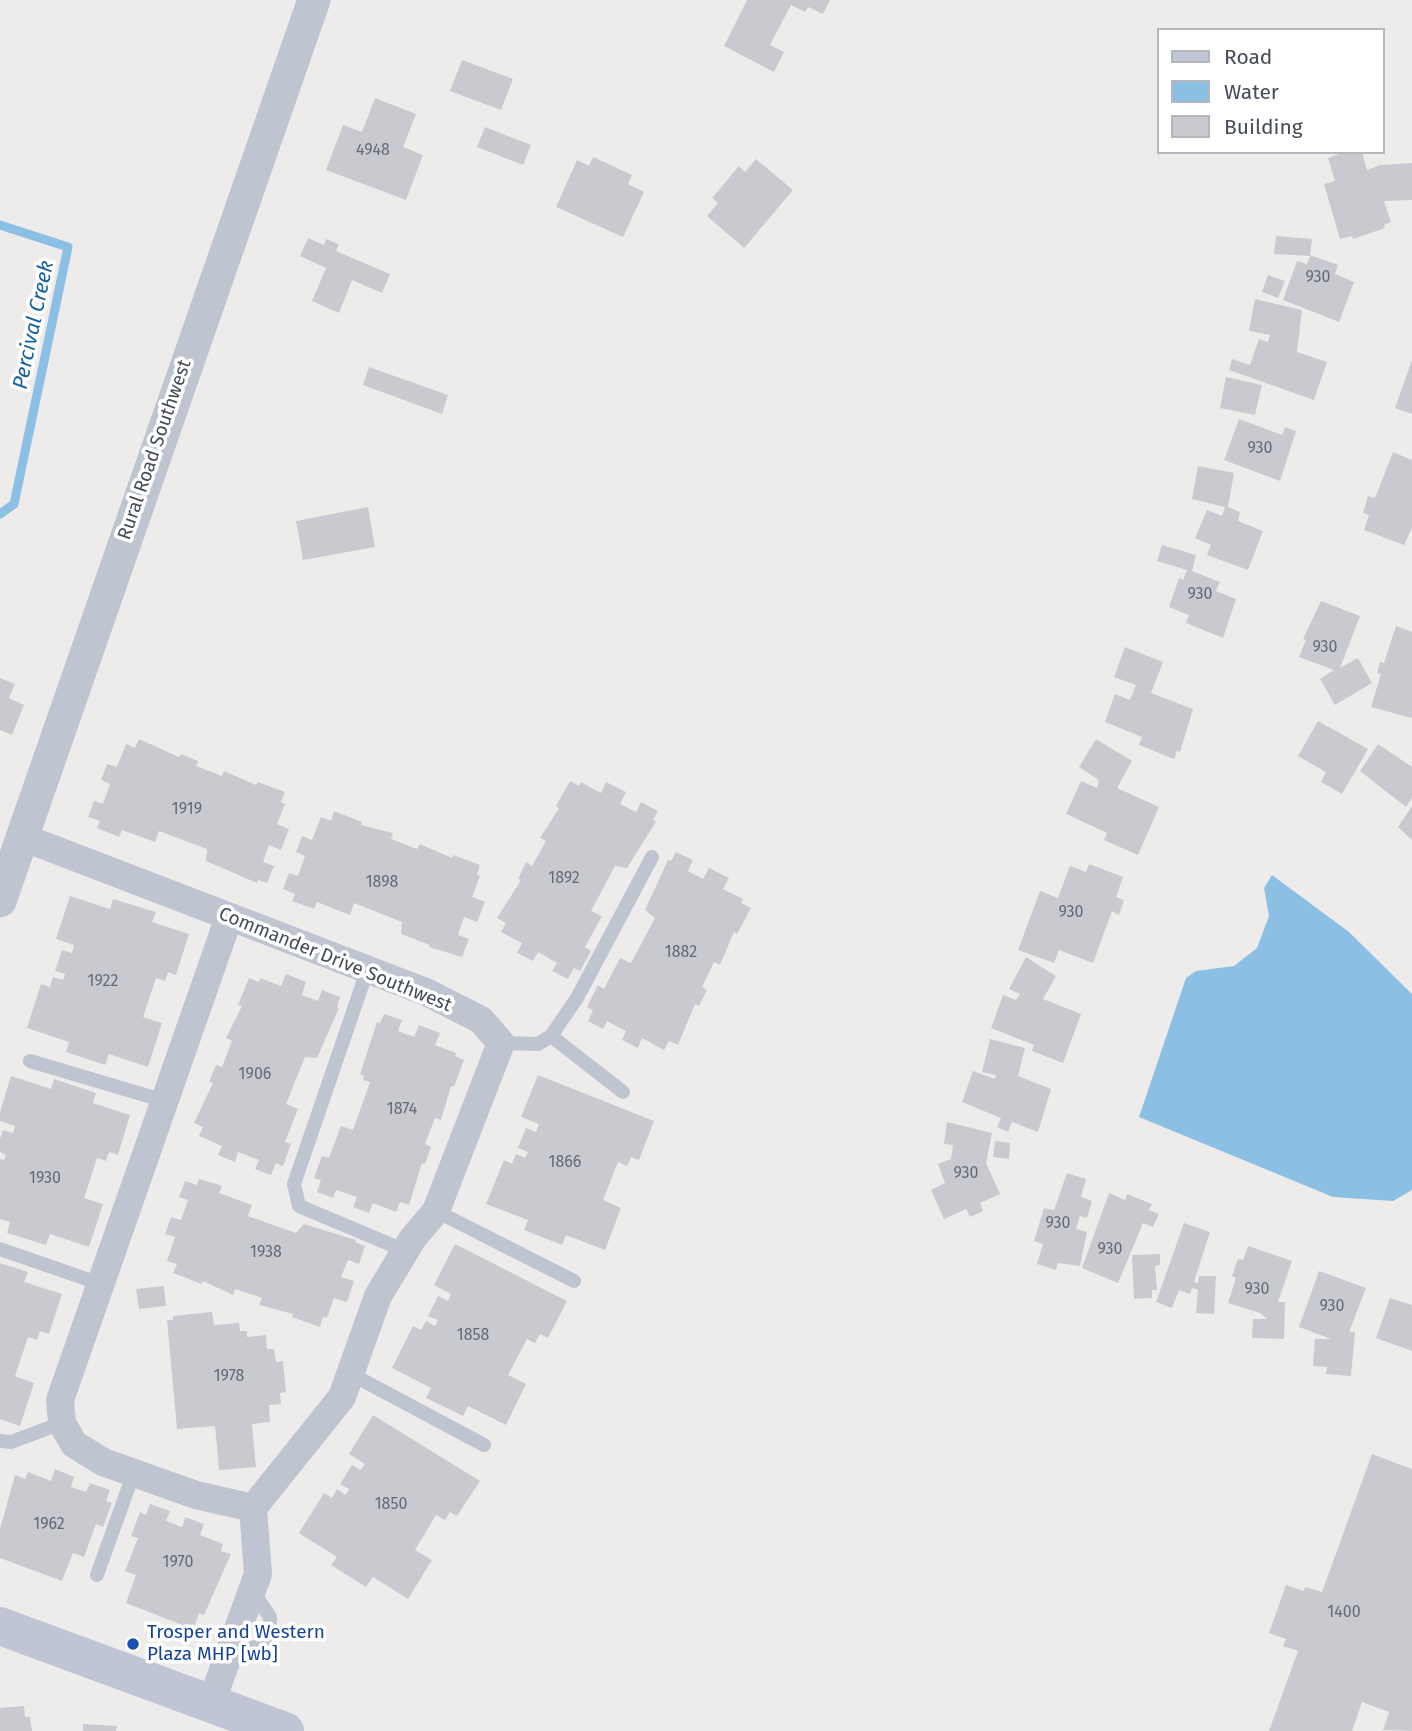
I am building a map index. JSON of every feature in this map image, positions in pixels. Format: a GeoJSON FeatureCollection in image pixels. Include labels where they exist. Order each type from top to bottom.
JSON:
{"type":"FeatureCollection","features":[{"type":"Feature","properties":{"kind":"main road"},"geometry":{"type":"LineString","coordinates":[[0,1626],[232,1717],[285,1731]]}},
{"type":"Feature","properties":{"kind":"street","name":"Rural Road Southwest"},"geometry":{"type":"LineString","coordinates":[[0,901],[314,0]]}},
{"type":"Feature","properties":{"kind":"street","name":"Commander Drive Southwest"},"geometry":{"type":"LineString","coordinates":[[22,837],[426,992],[481,1020],[501,1043]]}},
{"type":"Feature","properties":{"kind":"street"},"geometry":{"type":"LineString","coordinates":[[229,917],[60,1400],[62,1423],[75,1444],[103,1462],[196,1494],[253,1508]]}},
{"type":"Feature","properties":{"kind":"street"},"geometry":{"type":"LineString","coordinates":[[253,1508],[342,1397],[378,1296],[406,1251],[436,1211],[501,1043]]}},
{"type":"Feature","properties":{"kind":"street"},"geometry":{"type":"LineString","coordinates":[[232,1717],[230,1652],[258,1574],[257,1523],[253,1508]]}},
{"type":"Feature","properties":{"kind":"lane"},"geometry":{"type":"LineString","coordinates":[[501,1043],[538,1045],[551,1036],[576,998],[652,857]]}},
{"type":"Feature","properties":{"kind":"lane"},"geometry":{"type":"LineString","coordinates":[[367,971],[294,1184],[299,1206],[406,1251]]}},
{"type":"Feature","properties":{"kind":"lane"},"geometry":{"type":"LineString","coordinates":[[551,1036],[623,1092]]}},
{"type":"Feature","properties":{"kind":"lane"},"geometry":{"type":"LineString","coordinates":[[30,1060],[165,1101]]}},
{"type":"Feature","properties":{"kind":"lane"},"geometry":{"type":"LineString","coordinates":[[436,1211],[574,1281]]}},
{"type":"Feature","properties":{"kind":"lane"},"geometry":{"type":"LineString","coordinates":[[0,1249],[101,1284]]}},
{"type":"Feature","properties":{"kind":"lane"},"geometry":{"type":"LineString","coordinates":[[351,1374],[484,1445]]}},
{"type":"Feature","properties":{"kind":"lane"},"geometry":{"type":"LineString","coordinates":[[0,1441],[11,1442],[62,1423]]}},
{"type":"Feature","properties":{"kind":"lane"},"geometry":{"type":"LineString","coordinates":[[97,1575],[134,1472]]}},
{"type":"Feature","properties":{"kind":"water"},"geometry":{"type":"Polygon","coordinates":[[[1272,875],[1349,932],[1412,994],[1412,1190],[1393,1201],[1333,1197],[1139,1117],[1186,978],[1196,971],[1234,966],[1257,948],[1269,916],[1264,888],[1272,875]]]}},
{"type":"Feature","properties":{"kind":"building"},"geometry":{"type":"Polygon","coordinates":[[[747,0],[830,0],[823,14],[808,7],[805,12],[791,5],[770,45],[784,52],[774,72],[724,46],[747,0]]]}},
{"type":"Feature","properties":{"kind":"building"},"geometry":{"type":"Polygon","coordinates":[[[462,60],[513,79],[501,110],[450,91],[462,60]]]}},
{"type":"Feature","properties":{"kind":"building"},"geometry":{"type":"Polygon","coordinates":[[[375,98],[416,114],[403,147],[423,155],[406,200],[326,170],[343,125],[362,132],[375,98]]]}},
{"type":"Feature","properties":{"kind":"building"},"geometry":{"type":"Polygon","coordinates":[[[485,127],[531,145],[523,165],[477,147],[485,127]]]}},
{"type":"Feature","properties":{"kind":"building"},"geometry":{"type":"Polygon","coordinates":[[[1339,154],[1363,154],[1367,170],[1380,165],[1412,163],[1412,200],[1384,201],[1391,222],[1384,225],[1385,228],[1353,239],[1352,236],[1340,239],[1324,184],[1335,181],[1328,158],[1339,154]]]}},
{"type":"Feature","properties":{"kind":"building"},"geometry":{"type":"Polygon","coordinates":[[[593,157],[632,175],[628,184],[644,192],[623,237],[556,207],[577,160],[589,166],[593,157]]]}},
{"type":"Feature","properties":{"kind":"building"},"geometry":{"type":"Polygon","coordinates":[[[756,159],[793,190],[744,248],[707,216],[718,203],[712,198],[739,166],[745,172],[756,159]]]}},
{"type":"Feature","properties":{"kind":"building"},"geometry":{"type":"Polygon","coordinates":[[[1276,236],[1312,239],[1310,255],[1338,265],[1335,274],[1354,282],[1339,322],[1283,300],[1297,261],[1307,264],[1310,256],[1274,254],[1276,236]]]}},
{"type":"Feature","properties":{"kind":"building"},"geometry":{"type":"Polygon","coordinates":[[[308,238],[324,245],[326,239],[339,244],[336,251],[390,274],[382,293],[352,280],[339,313],[312,301],[326,268],[300,256],[308,238]]]}},
{"type":"Feature","properties":{"kind":"building"},"geometry":{"type":"Polygon","coordinates":[[[1268,275],[1285,281],[1278,298],[1262,292],[1268,275]]]}},
{"type":"Feature","properties":{"kind":"building"},"geometry":{"type":"Polygon","coordinates":[[[1255,299],[1302,310],[1297,352],[1327,362],[1314,400],[1229,370],[1232,359],[1250,365],[1259,339],[1268,342],[1270,335],[1249,331],[1255,299]]]}},
{"type":"Feature","properties":{"kind":"building"},"geometry":{"type":"Polygon","coordinates":[[[1412,360],[1412,414],[1395,408],[1412,360]]]}},
{"type":"Feature","properties":{"kind":"building"},"geometry":{"type":"Polygon","coordinates":[[[369,367],[448,395],[442,414],[363,385],[369,367]]]}},
{"type":"Feature","properties":{"kind":"building"},"geometry":{"type":"Polygon","coordinates":[[[1226,377],[1262,385],[1255,415],[1220,408],[1226,377]]]}},
{"type":"Feature","properties":{"kind":"building"},"geometry":{"type":"Polygon","coordinates":[[[1239,419],[1282,435],[1285,427],[1296,431],[1280,481],[1224,460],[1239,419]]]}},
{"type":"Feature","properties":{"kind":"building"},"geometry":{"type":"Polygon","coordinates":[[[1393,452],[1412,460],[1412,528],[1404,545],[1364,530],[1369,515],[1363,513],[1368,496],[1375,498],[1393,452]]]}},
{"type":"Feature","properties":{"kind":"building"},"geometry":{"type":"Polygon","coordinates":[[[1198,466],[1234,473],[1228,507],[1240,512],[1238,521],[1263,531],[1248,570],[1207,555],[1211,545],[1195,538],[1207,510],[1222,516],[1225,507],[1192,499],[1198,466]]]}},
{"type":"Feature","properties":{"kind":"building"},"geometry":{"type":"Polygon","coordinates":[[[368,507],[375,547],[303,560],[296,521],[368,507]]]}},
{"type":"Feature","properties":{"kind":"building"},"geometry":{"type":"Polygon","coordinates":[[[1162,545],[1196,555],[1192,571],[1220,582],[1216,591],[1236,599],[1223,638],[1186,623],[1189,615],[1169,607],[1179,578],[1183,580],[1187,570],[1157,561],[1162,545]]]}},
{"type":"Feature","properties":{"kind":"building"},"geometry":{"type":"Polygon","coordinates":[[[1321,601],[1360,616],[1340,668],[1358,658],[1372,683],[1335,705],[1320,679],[1334,670],[1299,657],[1306,640],[1303,639],[1321,601]]]}},
{"type":"Feature","properties":{"kind":"building"},"geometry":{"type":"Polygon","coordinates":[[[1396,626],[1412,632],[1412,718],[1371,707],[1381,674],[1377,673],[1380,662],[1384,663],[1396,626]]]}},
{"type":"Feature","properties":{"kind":"building"},"geometry":{"type":"Polygon","coordinates":[[[1125,647],[1163,662],[1151,693],[1193,709],[1180,752],[1177,751],[1174,759],[1139,745],[1142,737],[1105,722],[1115,694],[1130,700],[1136,685],[1114,677],[1125,647]]]}},
{"type":"Feature","properties":{"kind":"building"},"geometry":{"type":"Polygon","coordinates":[[[0,678],[15,684],[9,698],[24,705],[12,735],[0,730],[0,678]]]}},
{"type":"Feature","properties":{"kind":"building"},"geometry":{"type":"Polygon","coordinates":[[[1318,721],[1368,749],[1342,794],[1321,782],[1326,772],[1298,756],[1318,721]]]}},
{"type":"Feature","properties":{"kind":"building"},"geometry":{"type":"Polygon","coordinates":[[[139,739],[179,757],[181,754],[198,761],[196,766],[222,776],[224,771],[256,785],[258,782],[285,792],[281,802],[285,804],[277,824],[289,829],[281,850],[269,845],[263,862],[274,866],[267,883],[258,880],[257,883],[206,861],[207,849],[159,831],[155,842],[122,830],[119,837],[97,828],[100,821],[88,817],[94,801],[103,804],[110,784],[101,780],[107,764],[117,767],[126,744],[135,748],[139,739]]]}},
{"type":"Feature","properties":{"kind":"building"},"geometry":{"type":"Polygon","coordinates":[[[1096,739],[1132,761],[1117,788],[1159,807],[1138,855],[1104,840],[1107,833],[1066,814],[1081,781],[1097,788],[1099,780],[1079,767],[1096,739]]]}},
{"type":"Feature","properties":{"kind":"building"},"geometry":{"type":"Polygon","coordinates":[[[1378,744],[1412,767],[1412,798],[1406,807],[1360,771],[1378,744]]]}},
{"type":"Feature","properties":{"kind":"building"},"geometry":{"type":"Polygon","coordinates":[[[570,781],[579,786],[581,782],[601,793],[606,782],[626,792],[620,804],[636,812],[641,802],[658,811],[653,820],[656,822],[627,868],[615,866],[591,911],[602,916],[585,947],[591,951],[580,971],[574,968],[568,979],[552,971],[557,963],[538,952],[533,961],[517,953],[522,943],[501,932],[506,923],[497,918],[521,880],[518,879],[526,862],[532,866],[546,841],[540,838],[559,808],[556,806],[570,781]]]}},
{"type":"Feature","properties":{"kind":"building"},"geometry":{"type":"Polygon","coordinates":[[[1412,806],[1412,840],[1398,827],[1412,806]]]}},
{"type":"Feature","properties":{"kind":"building"},"geometry":{"type":"Polygon","coordinates":[[[334,811],[362,822],[361,825],[393,833],[391,839],[417,849],[420,844],[452,858],[453,855],[480,865],[477,875],[480,876],[472,897],[485,902],[477,922],[464,917],[458,935],[469,939],[462,957],[429,947],[430,945],[401,934],[402,922],[354,903],[350,915],[317,902],[314,909],[292,901],[295,894],[283,889],[289,873],[298,876],[305,856],[296,852],[302,836],[312,840],[321,817],[331,821],[334,811]]]}},
{"type":"Feature","properties":{"kind":"building"},"geometry":{"type":"Polygon","coordinates":[[[676,852],[693,860],[688,871],[703,879],[709,868],[729,878],[723,889],[743,899],[741,903],[751,908],[737,934],[734,932],[720,965],[714,962],[702,987],[707,990],[699,1006],[695,1004],[678,1045],[669,1041],[664,1050],[642,1038],[638,1048],[622,1040],[626,1031],[607,1021],[603,1029],[588,1021],[593,1010],[587,1007],[598,985],[604,989],[620,958],[631,963],[655,918],[645,910],[668,860],[671,861],[676,852]]]}},
{"type":"Feature","properties":{"kind":"building"},"geometry":{"type":"Polygon","coordinates":[[[1089,864],[1123,877],[1116,897],[1124,900],[1119,915],[1112,911],[1093,963],[1059,950],[1054,963],[1018,950],[1040,891],[1058,898],[1070,866],[1086,872],[1089,864]]]}},
{"type":"Feature","properties":{"kind":"building"},"geometry":{"type":"Polygon","coordinates":[[[70,896],[110,909],[113,899],[156,912],[152,922],[189,934],[176,975],[168,972],[165,981],[156,978],[143,1017],[162,1023],[148,1067],[109,1054],[105,1065],[66,1052],[69,1042],[27,1028],[41,984],[50,987],[53,977],[63,980],[65,974],[55,971],[62,950],[72,953],[74,945],[56,939],[70,896]]]}},
{"type":"Feature","properties":{"kind":"building"},"geometry":{"type":"Polygon","coordinates":[[[1026,957],[1056,976],[1043,999],[1081,1014],[1063,1063],[1032,1051],[1034,1045],[991,1028],[1003,995],[1016,1000],[1020,994],[1009,989],[1026,957]]]}},
{"type":"Feature","properties":{"kind":"building"},"geometry":{"type":"Polygon","coordinates":[[[286,974],[306,982],[302,995],[318,1001],[322,990],[340,997],[339,1008],[317,1058],[305,1057],[286,1104],[298,1109],[285,1142],[291,1144],[283,1166],[276,1163],[271,1175],[255,1169],[259,1160],[238,1152],[235,1162],[218,1155],[222,1146],[199,1136],[203,1127],[194,1123],[213,1083],[209,1082],[216,1065],[222,1067],[232,1041],[226,1038],[242,1006],[238,1005],[249,978],[259,982],[260,978],[281,986],[286,974]]]}},
{"type":"Feature","properties":{"kind":"building"},"geometry":{"type":"Polygon","coordinates":[[[384,1014],[402,1020],[398,1031],[414,1037],[419,1025],[440,1033],[435,1045],[456,1053],[455,1056],[464,1060],[454,1087],[451,1086],[441,1120],[435,1118],[425,1144],[431,1147],[425,1164],[422,1163],[409,1205],[400,1202],[396,1212],[373,1203],[369,1213],[353,1207],[357,1197],[336,1190],[333,1198],[317,1192],[321,1180],[314,1178],[322,1156],[329,1158],[341,1126],[353,1130],[370,1082],[363,1080],[364,1076],[360,1074],[377,1022],[380,1023],[384,1014]]]}},
{"type":"Feature","properties":{"kind":"building"},"geometry":{"type":"Polygon","coordinates":[[[990,1039],[1025,1048],[1018,1076],[1051,1089],[1038,1132],[1012,1122],[1008,1132],[997,1127],[1001,1118],[962,1102],[973,1071],[995,1079],[996,1075],[982,1072],[990,1039]]]}},
{"type":"Feature","properties":{"kind":"building"},"geometry":{"type":"Polygon","coordinates":[[[538,1075],[654,1121],[639,1160],[631,1157],[627,1166],[618,1162],[603,1200],[621,1208],[605,1250],[566,1235],[562,1245],[524,1230],[528,1220],[486,1204],[504,1160],[512,1164],[516,1154],[525,1158],[528,1152],[518,1148],[526,1128],[536,1132],[539,1124],[521,1117],[538,1075]]]}},
{"type":"Feature","properties":{"kind":"building"},"geometry":{"type":"Polygon","coordinates":[[[11,1076],[51,1089],[54,1079],[96,1093],[93,1103],[130,1115],[118,1155],[109,1152],[106,1161],[97,1158],[84,1198],[103,1204],[89,1247],[50,1234],[46,1245],[7,1233],[10,1222],[0,1219],[0,1159],[4,1160],[6,1155],[0,1152],[0,1139],[3,1130],[13,1133],[15,1126],[0,1121],[0,1112],[11,1076]]]}},
{"type":"Feature","properties":{"kind":"building"},"geometry":{"type":"Polygon","coordinates":[[[947,1122],[992,1133],[986,1163],[1000,1194],[980,1203],[983,1211],[970,1217],[966,1209],[944,1219],[931,1190],[945,1183],[938,1164],[951,1159],[953,1145],[944,1144],[947,1122]]]}},
{"type":"Feature","properties":{"kind":"building"},"geometry":{"type":"Polygon","coordinates":[[[995,1141],[1010,1143],[1009,1159],[993,1157],[995,1141]]]}},
{"type":"Feature","properties":{"kind":"building"},"geometry":{"type":"Polygon","coordinates":[[[1067,1173],[1086,1179],[1081,1197],[1092,1201],[1087,1218],[1080,1216],[1076,1229],[1087,1232],[1080,1266],[1058,1263],[1056,1270],[1037,1264],[1043,1244],[1034,1241],[1044,1208],[1054,1210],[1067,1173]]]}},
{"type":"Feature","properties":{"kind":"building"},"geometry":{"type":"Polygon","coordinates":[[[199,1179],[222,1186],[219,1193],[252,1205],[248,1216],[296,1233],[304,1224],[356,1240],[355,1242],[365,1246],[359,1264],[348,1260],[341,1277],[354,1281],[347,1302],[334,1298],[327,1318],[323,1317],[320,1327],[292,1317],[293,1314],[259,1305],[262,1298],[235,1289],[233,1295],[203,1281],[202,1284],[173,1273],[177,1264],[167,1261],[175,1237],[165,1234],[171,1217],[181,1220],[188,1200],[179,1197],[185,1181],[197,1185],[199,1179]]]}},
{"type":"Feature","properties":{"kind":"building"},"geometry":{"type":"Polygon","coordinates":[[[1109,1193],[1125,1200],[1127,1194],[1152,1204],[1149,1210],[1159,1214],[1153,1227],[1143,1223],[1118,1283],[1082,1268],[1109,1193]]]}},
{"type":"Feature","properties":{"kind":"building"},"geometry":{"type":"Polygon","coordinates":[[[1184,1223],[1210,1232],[1194,1282],[1198,1283],[1199,1276],[1216,1276],[1214,1314],[1196,1313],[1198,1290],[1192,1288],[1190,1294],[1179,1290],[1172,1308],[1156,1302],[1184,1223]]]}},
{"type":"Feature","properties":{"kind":"building"},"geometry":{"type":"Polygon","coordinates":[[[455,1244],[567,1301],[548,1338],[540,1334],[535,1343],[527,1339],[508,1375],[526,1384],[506,1425],[468,1406],[463,1416],[426,1398],[431,1388],[392,1368],[413,1326],[421,1330],[426,1321],[435,1326],[438,1320],[428,1316],[438,1296],[448,1301],[451,1294],[434,1285],[455,1244]]]}},
{"type":"Feature","properties":{"kind":"building"},"geometry":{"type":"Polygon","coordinates":[[[1248,1246],[1292,1261],[1278,1302],[1285,1302],[1284,1339],[1252,1338],[1253,1319],[1267,1319],[1260,1313],[1228,1303],[1236,1278],[1232,1276],[1238,1259],[1243,1260],[1248,1246]]]}},
{"type":"Feature","properties":{"kind":"building"},"geometry":{"type":"Polygon","coordinates":[[[1160,1254],[1160,1265],[1155,1266],[1157,1290],[1152,1290],[1152,1298],[1134,1299],[1132,1255],[1160,1254]]]}},
{"type":"Feature","properties":{"kind":"building"},"geometry":{"type":"Polygon","coordinates":[[[0,1263],[28,1272],[24,1282],[62,1294],[49,1334],[40,1331],[37,1340],[28,1337],[15,1376],[34,1383],[20,1426],[0,1419],[0,1263]]]}},
{"type":"Feature","properties":{"kind":"building"},"geometry":{"type":"Polygon","coordinates":[[[1319,1271],[1366,1288],[1349,1332],[1355,1332],[1351,1376],[1326,1374],[1327,1367],[1313,1366],[1315,1339],[1331,1339],[1299,1327],[1319,1271]]]}},
{"type":"Feature","properties":{"kind":"building"},"geometry":{"type":"Polygon","coordinates":[[[164,1286],[166,1306],[139,1309],[136,1289],[164,1286]]]}},
{"type":"Feature","properties":{"kind":"building"},"geometry":{"type":"Polygon","coordinates":[[[1390,1298],[1412,1305],[1412,1351],[1376,1338],[1390,1298]]]}},
{"type":"Feature","properties":{"kind":"building"},"geometry":{"type":"Polygon","coordinates":[[[212,1312],[214,1325],[239,1323],[240,1331],[247,1331],[247,1337],[266,1335],[267,1349],[274,1349],[276,1362],[283,1361],[286,1392],[280,1393],[281,1404],[269,1405],[270,1422],[252,1424],[256,1467],[219,1470],[215,1426],[177,1429],[167,1320],[173,1320],[173,1316],[212,1312]]]}},
{"type":"Feature","properties":{"kind":"building"},"geometry":{"type":"Polygon","coordinates":[[[373,1415],[480,1481],[457,1516],[450,1512],[445,1520],[436,1515],[415,1550],[432,1560],[408,1599],[373,1577],[366,1587],[331,1565],[337,1557],[299,1533],[324,1493],[332,1498],[337,1489],[346,1495],[349,1489],[340,1484],[352,1465],[361,1470],[365,1464],[349,1454],[373,1415]]]}},
{"type":"Feature","properties":{"kind":"building"},"geometry":{"type":"Polygon","coordinates":[[[1372,1454],[1412,1469],[1412,1731],[1383,1730],[1389,1712],[1362,1702],[1352,1731],[1269,1731],[1298,1651],[1283,1646],[1286,1639],[1269,1633],[1286,1585],[1304,1591],[1305,1587],[1322,1592],[1372,1454]]]}},
{"type":"Feature","properties":{"kind":"building"},"geometry":{"type":"Polygon","coordinates":[[[55,1469],[74,1477],[71,1487],[86,1492],[90,1483],[110,1490],[106,1501],[112,1503],[103,1527],[96,1524],[84,1557],[73,1553],[62,1581],[0,1558],[0,1529],[15,1475],[25,1479],[28,1472],[51,1481],[55,1469]]]}},
{"type":"Feature","properties":{"kind":"building"},"geometry":{"type":"Polygon","coordinates":[[[150,1504],[170,1511],[166,1521],[182,1527],[185,1517],[204,1524],[200,1535],[223,1544],[221,1551],[231,1554],[204,1615],[199,1613],[195,1625],[192,1624],[190,1628],[126,1603],[136,1575],[125,1571],[138,1538],[131,1536],[140,1512],[146,1515],[150,1504]]]}},
{"type":"Feature","properties":{"kind":"building"},"geometry":{"type":"Polygon","coordinates":[[[24,1706],[25,1717],[30,1717],[32,1731],[0,1731],[0,1708],[24,1706]]]}},
{"type":"Feature","properties":{"kind":"building"},"geometry":{"type":"Polygon","coordinates":[[[83,1724],[117,1726],[116,1731],[83,1731],[83,1724]]]}},
{"type":"Feature","properties":{"kind":"waterway","name":"Percival Creek"},"geometry":{"type":"LineString","coordinates":[[0,225],[68,247],[14,504],[0,514]]}},
{"type":"Feature","properties":{"kind":"place","name":"Trosper and Western Plaza MHP [wb]"},"geometry":{"type":"Point","coordinates":[133,1644]}}]}
